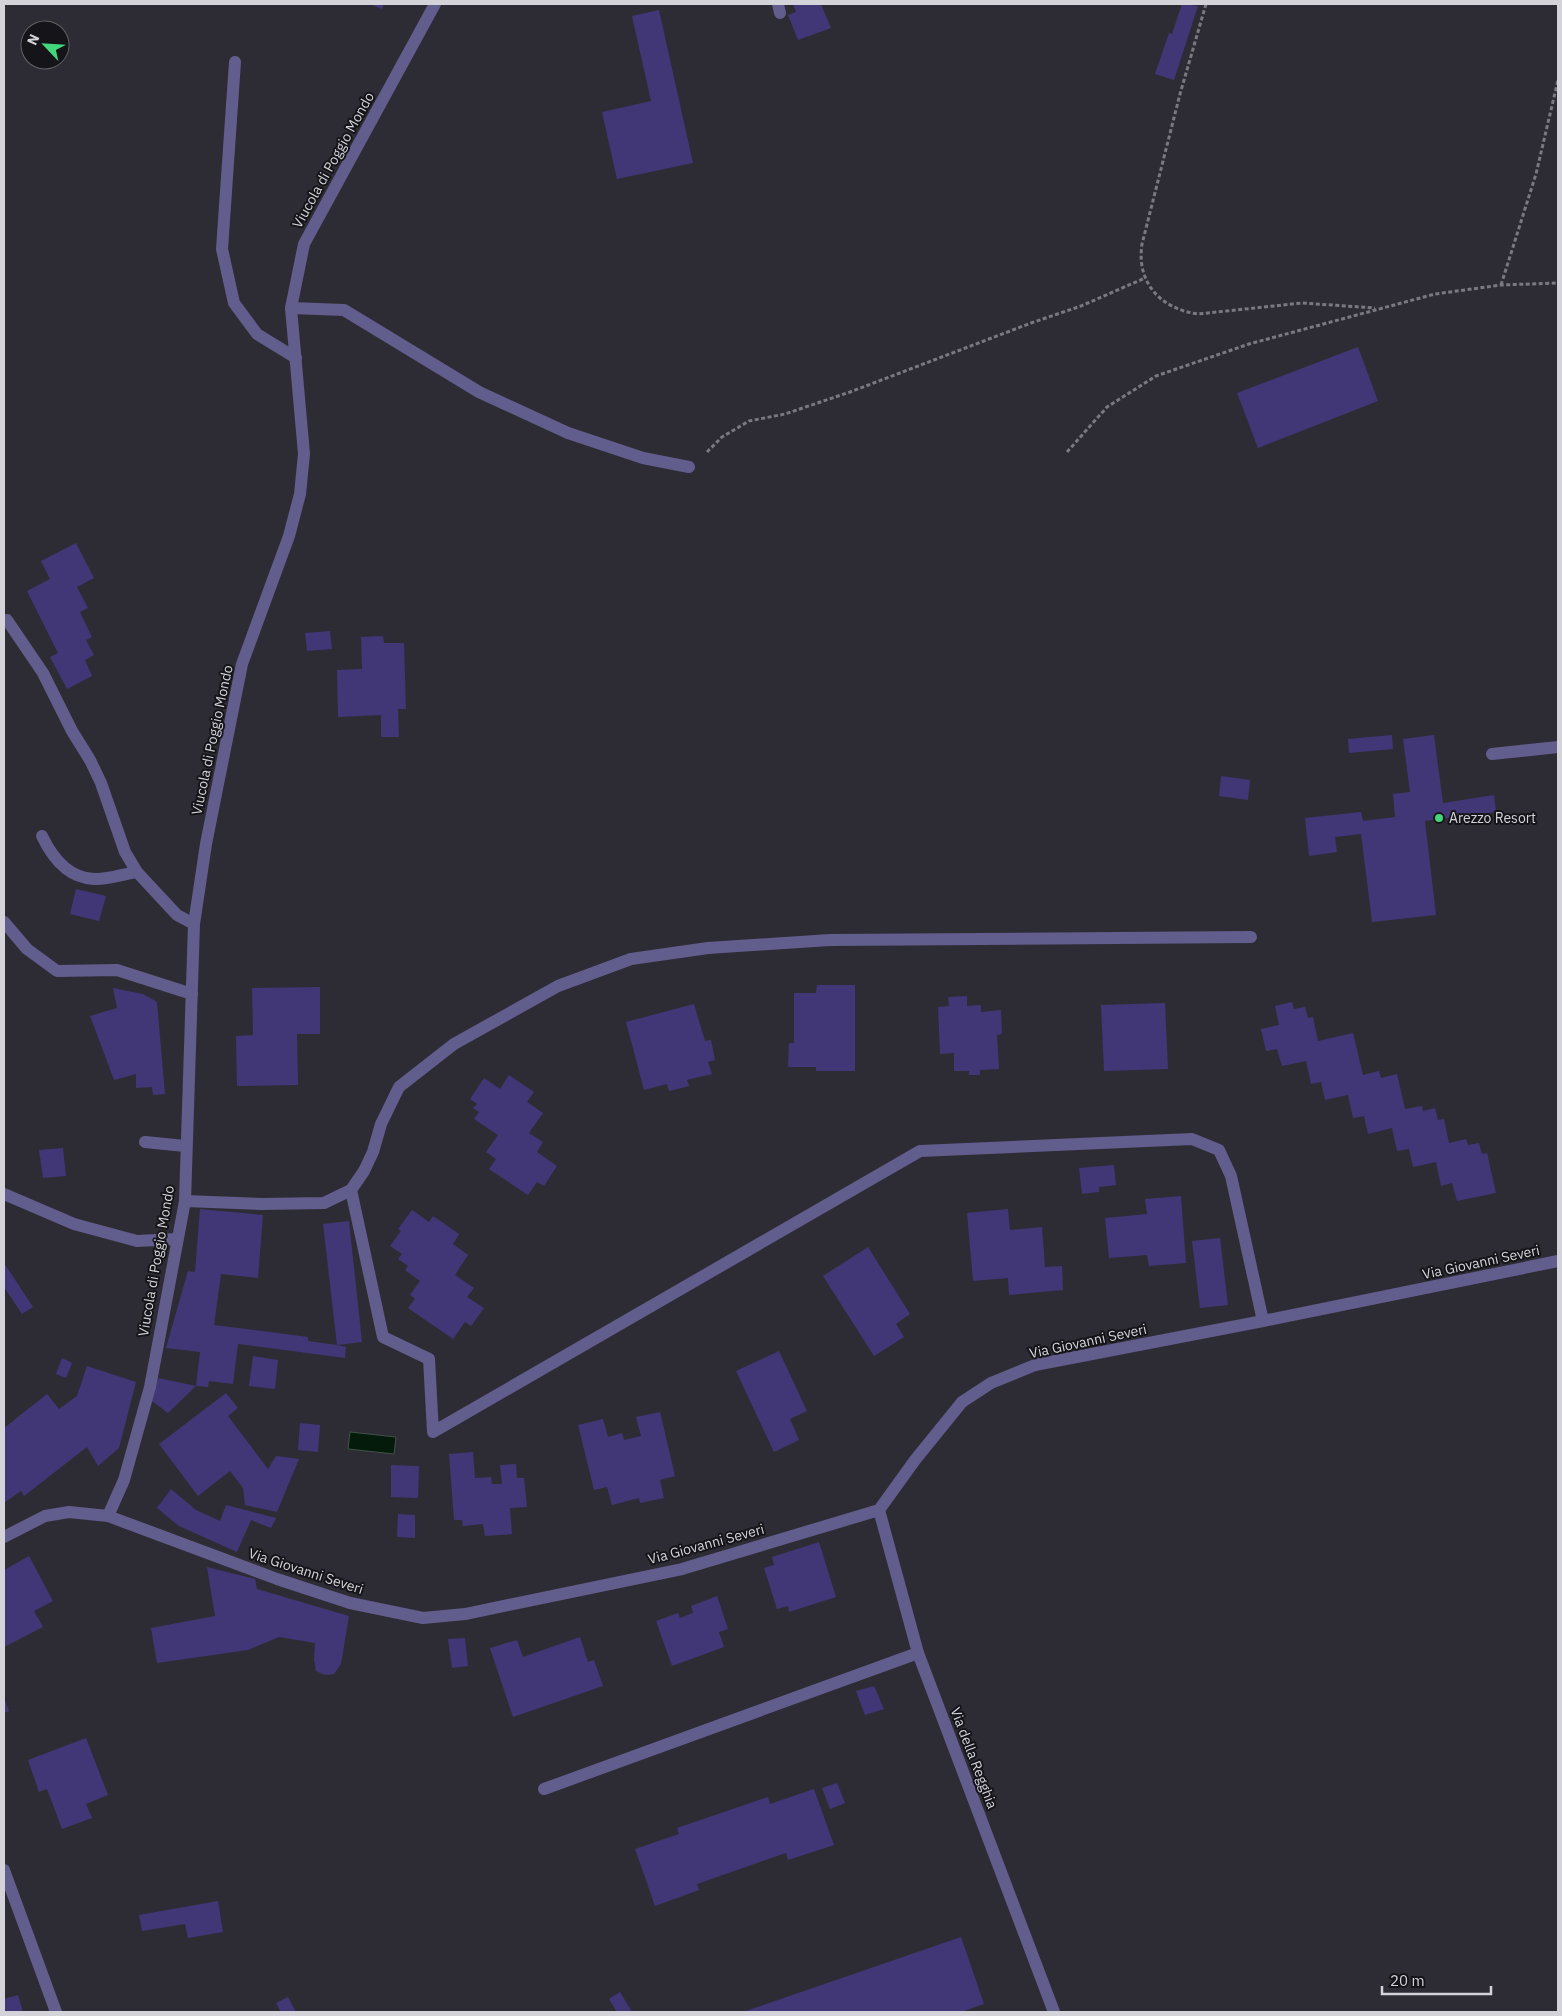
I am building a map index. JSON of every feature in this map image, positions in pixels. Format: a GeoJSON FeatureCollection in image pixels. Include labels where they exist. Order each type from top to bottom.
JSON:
{"type":"FeatureCollection","features":[{"type":"Feature","properties":{"kind":"street","name":"Viucola di Poggio Mondo"},"geometry":{"type":"LineString","coordinates":[[108,1516],[124,1480],[150,1387],[184,1201],[194,924],[206,844],[242,664],[289,536],[300,494],[304,454],[291,308],[304,244],[435,4]]}},
{"type":"Feature","properties":{"kind":"street"},"geometry":{"type":"LineString","coordinates":[[235,62],[222,249],[234,303],[257,334],[296,358]]}},
{"type":"Feature","properties":{"kind":"street"},"geometry":{"type":"LineString","coordinates":[[291,308],[344,310],[479,392],[568,433],[643,458],[688,467]]}},
{"type":"Feature","properties":{"kind":"street"},"geometry":{"type":"LineString","coordinates":[[7,620],[43,673],[72,731],[86,752],[101,783],[125,852],[137,872],[177,915],[194,924]]}},
{"type":"Feature","properties":{"kind":"street"},"geometry":{"type":"LineString","coordinates":[[1492,754],[1558,747]]}},
{"type":"Feature","properties":{"kind":"street"},"geometry":{"type":"LineString","coordinates":[[42,836],[50,852],[62,866],[77,875],[94,879],[137,872]]}},
{"type":"Feature","properties":{"kind":"street"},"geometry":{"type":"LineString","coordinates":[[4,922],[27,949],[57,971],[116,970],[192,994]]}},
{"type":"Feature","properties":{"kind":"street"},"geometry":{"type":"LineString","coordinates":[[184,1201],[262,1204],[324,1203],[351,1190],[364,1171],[381,1124],[399,1087],[454,1044],[558,986],[631,960],[708,948],[830,940],[1251,937]]}},
{"type":"Feature","properties":{"kind":"street"},"geometry":{"type":"LineString","coordinates":[[351,1190],[383,1337],[429,1359],[433,1432],[920,1151],[1192,1139],[1219,1150],[1231,1176],[1264,1321]]}},
{"type":"Feature","properties":{"kind":"street"},"geometry":{"type":"LineString","coordinates":[[144,1142],[185,1146]]}},
{"type":"Feature","properties":{"kind":"street"},"geometry":{"type":"LineString","coordinates":[[4,1194],[74,1224],[137,1241],[176,1239]]}},
{"type":"Feature","properties":{"kind":"street","name":"Via Giovanni Severi"},"geometry":{"type":"LineString","coordinates":[[4,1537],[45,1516],[69,1512],[108,1516],[295,1585],[350,1603],[424,1618],[465,1614],[682,1569],[878,1510],[914,1460],[962,1402],[991,1383],[1035,1365],[1264,1321],[1558,1261]]}},
{"type":"Feature","properties":{"kind":"street","name":"Via della Regghia"},"geometry":{"type":"LineString","coordinates":[[878,1510],[918,1653],[1054,2012]]}},
{"type":"Feature","properties":{"kind":"street"},"geometry":{"type":"LineString","coordinates":[[544,1789],[918,1653]]}},
{"type":"Feature","properties":{"kind":"street"},"geometry":{"type":"LineString","coordinates":[[4,1870],[56,2012]]}},
{"type":"Feature","properties":{"kind":"path"},"geometry":{"type":"LineString","coordinates":[[1206,4],[1180,94],[1142,244],[1140,256],[1145,278],[1155,294],[1168,305],[1184,312],[1198,314],[1302,302],[1378,308]]}},
{"type":"Feature","properties":{"kind":"path"},"geometry":{"type":"LineString","coordinates":[[1501,285],[1536,174],[1558,80]]}},
{"type":"Feature","properties":{"kind":"path"},"geometry":{"type":"LineString","coordinates":[[688,467],[722,437],[749,421],[785,414],[850,392],[1031,323],[1081,306],[1145,278]]}},
{"type":"Feature","properties":{"kind":"path"},"geometry":{"type":"LineString","coordinates":[[1067,452],[1107,406],[1156,376],[1249,344],[1435,294],[1501,285],[1558,283]]}},
{"type":"Feature","properties":{"kind":"shaded area"},"geometry":{"type":"Polygon","coordinates":[[[350,1432],[396,1437],[394,1454],[348,1449],[350,1432]]]}},
{"type":"Feature","properties":{"kind":"building"},"geometry":{"type":"Polygon","coordinates":[[[370,4],[384,4],[382,9],[370,4]]]}},
{"type":"Feature","properties":{"kind":"building"},"geometry":{"type":"Polygon","coordinates":[[[793,4],[821,4],[831,28],[798,40],[788,15],[796,12],[793,4]]]}},
{"type":"Feature","properties":{"kind":"building"},"geometry":{"type":"Polygon","coordinates":[[[1182,4],[1198,6],[1174,80],[1155,74],[1169,33],[1172,34],[1182,4]]]}},
{"type":"Feature","properties":{"kind":"building"},"geometry":{"type":"Polygon","coordinates":[[[659,10],[693,163],[617,179],[602,112],[651,101],[632,16],[659,10]]]}},
{"type":"Feature","properties":{"kind":"building"},"geometry":{"type":"Polygon","coordinates":[[[1358,347],[1378,401],[1258,448],[1237,393],[1358,347]]]}},
{"type":"Feature","properties":{"kind":"building"},"geometry":{"type":"Polygon","coordinates":[[[76,543],[94,578],[77,587],[88,608],[80,612],[92,637],[86,640],[94,655],[85,660],[92,676],[67,689],[50,657],[58,653],[27,591],[50,579],[41,561],[76,543]]]}},
{"type":"Feature","properties":{"kind":"building"},"geometry":{"type":"Polygon","coordinates":[[[330,631],[332,649],[307,651],[305,633],[330,631]]]}},
{"type":"Feature","properties":{"kind":"building"},"geometry":{"type":"Polygon","coordinates":[[[383,636],[384,643],[404,643],[406,709],[398,709],[399,737],[381,737],[381,715],[338,717],[337,670],[362,669],[361,637],[383,636]]]}},
{"type":"Feature","properties":{"kind":"building"},"geometry":{"type":"Polygon","coordinates":[[[1392,735],[1393,749],[1349,753],[1348,739],[1392,735]]]}},
{"type":"Feature","properties":{"kind":"building"},"geometry":{"type":"Polygon","coordinates":[[[1434,735],[1443,803],[1494,795],[1496,812],[1425,821],[1436,915],[1372,922],[1361,834],[1335,837],[1337,852],[1309,856],[1305,818],[1361,812],[1363,821],[1395,817],[1393,794],[1410,792],[1403,739],[1434,735]]]}},
{"type":"Feature","properties":{"kind":"building"},"geometry":{"type":"Polygon","coordinates":[[[1221,776],[1250,780],[1248,800],[1219,796],[1221,776]]]}},
{"type":"Feature","properties":{"kind":"building"},"geometry":{"type":"Polygon","coordinates":[[[76,889],[106,896],[99,921],[70,914],[76,889]]]}},
{"type":"Feature","properties":{"kind":"building"},"geometry":{"type":"Polygon","coordinates":[[[817,985],[855,985],[855,1071],[816,1071],[816,1067],[788,1067],[789,1043],[794,1043],[794,993],[816,993],[817,985]]]}},
{"type":"Feature","properties":{"kind":"building"},"geometry":{"type":"Polygon","coordinates":[[[320,987],[320,1034],[297,1034],[298,1085],[237,1086],[236,1036],[253,1035],[252,988],[320,987]]]}},
{"type":"Feature","properties":{"kind":"building"},"geometry":{"type":"Polygon","coordinates":[[[113,988],[143,994],[157,1002],[165,1094],[153,1095],[152,1087],[136,1088],[136,1074],[114,1080],[90,1016],[117,1008],[113,988]]]}},
{"type":"Feature","properties":{"kind":"building"},"geometry":{"type":"Polygon","coordinates":[[[967,996],[967,1006],[981,1005],[981,1012],[1001,1010],[1002,1034],[997,1035],[999,1069],[980,1070],[980,1075],[969,1075],[969,1071],[954,1071],[954,1053],[940,1054],[938,1007],[949,1006],[948,997],[967,996]]]}},
{"type":"Feature","properties":{"kind":"building"},"geometry":{"type":"Polygon","coordinates":[[[1292,1002],[1294,1009],[1305,1007],[1308,1018],[1313,1017],[1318,1041],[1353,1033],[1363,1075],[1379,1071],[1381,1078],[1397,1074],[1405,1109],[1422,1106],[1423,1111],[1435,1108],[1438,1120],[1444,1119],[1449,1143],[1466,1139],[1468,1145],[1479,1143],[1482,1154],[1487,1153],[1496,1193],[1457,1201],[1452,1183],[1441,1186],[1436,1162],[1413,1167],[1409,1149],[1397,1151],[1392,1128],[1368,1134],[1364,1116],[1353,1118],[1348,1095],[1325,1100],[1321,1082],[1311,1084],[1306,1061],[1282,1066],[1277,1049],[1266,1051],[1261,1029],[1279,1025],[1275,1006],[1292,1002]]]}},
{"type":"Feature","properties":{"kind":"building"},"geometry":{"type":"Polygon","coordinates":[[[1165,1003],[1168,1069],[1104,1071],[1101,1005],[1165,1003]]]}},
{"type":"Feature","properties":{"kind":"building"},"geometry":{"type":"Polygon","coordinates":[[[694,1004],[705,1041],[711,1040],[715,1060],[708,1062],[712,1074],[687,1080],[689,1086],[669,1091],[667,1084],[644,1090],[626,1022],[694,1004]]]}},
{"type":"Feature","properties":{"kind":"building"},"geometry":{"type":"Polygon","coordinates":[[[509,1075],[534,1092],[527,1102],[543,1113],[529,1133],[543,1142],[537,1152],[557,1166],[544,1186],[537,1182],[528,1195],[489,1169],[496,1159],[486,1152],[498,1135],[474,1119],[479,1112],[473,1108],[477,1104],[470,1099],[484,1078],[500,1089],[509,1075]]]}},
{"type":"Feature","properties":{"kind":"building"},"geometry":{"type":"Polygon","coordinates":[[[63,1148],[66,1176],[43,1178],[39,1150],[63,1148]]]}},
{"type":"Feature","properties":{"kind":"building"},"geometry":{"type":"Polygon","coordinates":[[[1114,1165],[1116,1185],[1099,1187],[1099,1192],[1082,1194],[1079,1168],[1114,1165]]]}},
{"type":"Feature","properties":{"kind":"building"},"geometry":{"type":"Polygon","coordinates":[[[1181,1196],[1186,1263],[1149,1266],[1147,1255],[1109,1258],[1105,1218],[1147,1214],[1145,1199],[1181,1196]]]}},
{"type":"Feature","properties":{"kind":"building"},"geometry":{"type":"Polygon","coordinates":[[[200,1209],[263,1215],[258,1278],[221,1274],[214,1325],[308,1337],[308,1341],[346,1347],[345,1358],[238,1344],[233,1384],[209,1381],[208,1387],[196,1386],[200,1352],[166,1348],[188,1271],[195,1272],[200,1209]]]}},
{"type":"Feature","properties":{"kind":"building"},"geometry":{"type":"Polygon","coordinates":[[[1008,1209],[1010,1230],[1042,1227],[1045,1267],[1062,1266],[1063,1290],[1009,1295],[1008,1278],[973,1281],[967,1213],[1008,1209]]]}},
{"type":"Feature","properties":{"kind":"building"},"geometry":{"type":"Polygon","coordinates":[[[412,1210],[429,1222],[433,1216],[459,1234],[453,1244],[468,1255],[455,1275],[474,1288],[467,1297],[484,1308],[471,1326],[465,1322],[453,1339],[408,1308],[415,1299],[410,1295],[420,1281],[405,1270],[408,1266],[398,1259],[402,1254],[390,1246],[401,1231],[398,1229],[412,1210]]]}},
{"type":"Feature","properties":{"kind":"building"},"geometry":{"type":"Polygon","coordinates":[[[349,1221],[362,1342],[337,1345],[323,1224],[349,1221]]]}},
{"type":"Feature","properties":{"kind":"building"},"geometry":{"type":"Polygon","coordinates":[[[1220,1238],[1228,1305],[1200,1308],[1192,1241],[1220,1238]]]}},
{"type":"Feature","properties":{"kind":"building"},"geometry":{"type":"Polygon","coordinates":[[[868,1247],[910,1314],[896,1324],[904,1337],[874,1356],[823,1276],[868,1247]]]}},
{"type":"Feature","properties":{"kind":"building"},"geometry":{"type":"Polygon","coordinates":[[[4,1263],[33,1307],[22,1314],[4,1287],[4,1263]]]}},
{"type":"Feature","properties":{"kind":"building"},"geometry":{"type":"Polygon","coordinates":[[[779,1351],[807,1411],[790,1419],[799,1440],[774,1452],[736,1371],[779,1351]]]}},
{"type":"Feature","properties":{"kind":"building"},"geometry":{"type":"Polygon","coordinates":[[[253,1356],[278,1360],[275,1389],[249,1386],[253,1356]]]}},
{"type":"Feature","properties":{"kind":"building"},"geometry":{"type":"Polygon","coordinates":[[[62,1358],[72,1363],[66,1378],[56,1374],[62,1358]]]}},
{"type":"Feature","properties":{"kind":"building"},"geometry":{"type":"Polygon","coordinates":[[[87,1366],[136,1382],[119,1448],[98,1466],[87,1447],[24,1496],[21,1491],[4,1503],[4,1428],[47,1394],[59,1409],[77,1396],[87,1366]]]}},
{"type":"Feature","properties":{"kind":"building"},"geometry":{"type":"Polygon","coordinates":[[[158,1378],[196,1386],[168,1413],[152,1401],[158,1378]]]}},
{"type":"Feature","properties":{"kind":"building"},"geometry":{"type":"Polygon","coordinates":[[[226,1393],[238,1408],[228,1416],[268,1469],[276,1456],[299,1459],[277,1512],[245,1505],[243,1488],[230,1471],[198,1496],[159,1444],[226,1393]]]}},
{"type":"Feature","properties":{"kind":"building"},"geometry":{"type":"Polygon","coordinates":[[[660,1412],[675,1476],[660,1480],[664,1498],[640,1503],[639,1498],[612,1505],[607,1487],[594,1490],[578,1425],[603,1419],[608,1437],[622,1433],[624,1440],[641,1436],[636,1417],[660,1412]]]}},
{"type":"Feature","properties":{"kind":"building"},"geometry":{"type":"Polygon","coordinates":[[[300,1423],[320,1425],[318,1452],[298,1450],[300,1423]]]}},
{"type":"Feature","properties":{"kind":"building"},"geometry":{"type":"Polygon","coordinates":[[[473,1452],[475,1478],[491,1477],[492,1484],[502,1484],[500,1465],[516,1464],[517,1478],[524,1478],[527,1507],[510,1508],[512,1534],[485,1536],[483,1524],[463,1526],[462,1520],[454,1520],[449,1454],[473,1452]]]}},
{"type":"Feature","properties":{"kind":"building"},"geometry":{"type":"Polygon","coordinates":[[[391,1465],[419,1466],[418,1498],[391,1497],[391,1465]]]}},
{"type":"Feature","properties":{"kind":"building"},"geometry":{"type":"Polygon","coordinates":[[[171,1489],[196,1510],[220,1521],[226,1505],[276,1518],[271,1528],[251,1520],[237,1552],[179,1526],[157,1508],[171,1489]]]}},
{"type":"Feature","properties":{"kind":"building"},"geometry":{"type":"Polygon","coordinates":[[[398,1514],[415,1515],[415,1538],[397,1537],[398,1514]]]}},
{"type":"Feature","properties":{"kind":"building"},"geometry":{"type":"Polygon","coordinates":[[[819,1542],[836,1597],[789,1612],[788,1606],[777,1609],[764,1568],[774,1565],[772,1557],[819,1542]]]}},
{"type":"Feature","properties":{"kind":"building"},"geometry":{"type":"Polygon","coordinates":[[[29,1556],[53,1601],[34,1611],[43,1627],[4,1647],[4,1570],[29,1556]]]}},
{"type":"Feature","properties":{"kind":"building"},"geometry":{"type":"Polygon","coordinates":[[[207,1567],[255,1579],[257,1589],[349,1616],[341,1664],[334,1674],[325,1675],[316,1671],[314,1660],[315,1643],[279,1637],[248,1650],[157,1663],[151,1628],[215,1616],[207,1567]]]}},
{"type":"Feature","properties":{"kind":"building"},"geometry":{"type":"Polygon","coordinates":[[[717,1596],[728,1629],[719,1632],[724,1647],[672,1666],[656,1621],[678,1613],[680,1618],[693,1613],[691,1606],[717,1596]]]}},
{"type":"Feature","properties":{"kind":"building"},"geometry":{"type":"Polygon","coordinates":[[[580,1637],[588,1662],[594,1660],[603,1686],[513,1717],[490,1648],[517,1640],[523,1657],[580,1637]]]}},
{"type":"Feature","properties":{"kind":"building"},"geometry":{"type":"Polygon","coordinates":[[[465,1638],[468,1666],[452,1668],[448,1639],[465,1638]]]}},
{"type":"Feature","properties":{"kind":"building"},"geometry":{"type":"Polygon","coordinates":[[[874,1686],[884,1709],[865,1715],[856,1691],[874,1686]]]}},
{"type":"Feature","properties":{"kind":"building"},"geometry":{"type":"Polygon","coordinates":[[[4,1698],[9,1711],[4,1713],[4,1698]]]}},
{"type":"Feature","properties":{"kind":"building"},"geometry":{"type":"Polygon","coordinates":[[[86,1738],[108,1795],[86,1804],[92,1818],[62,1829],[47,1789],[39,1792],[28,1760],[86,1738]]]}},
{"type":"Feature","properties":{"kind":"building"},"geometry":{"type":"Polygon","coordinates":[[[837,1783],[845,1803],[830,1809],[822,1788],[837,1783]]]}},
{"type":"Feature","properties":{"kind":"building"},"geometry":{"type":"Polygon","coordinates":[[[814,1789],[834,1845],[788,1860],[786,1853],[697,1884],[699,1890],[655,1906],[635,1849],[679,1834],[677,1828],[768,1797],[770,1804],[814,1789]]]}},
{"type":"Feature","properties":{"kind":"building"},"geometry":{"type":"Polygon","coordinates":[[[218,1901],[223,1932],[188,1938],[185,1924],[142,1931],[139,1915],[218,1901]]]}},
{"type":"Feature","properties":{"kind":"building"},"geometry":{"type":"Polygon","coordinates":[[[961,1937],[984,2004],[961,2012],[743,2012],[961,1937]]]}},
{"type":"Feature","properties":{"kind":"building"},"geometry":{"type":"Polygon","coordinates":[[[620,1992],[632,2012],[617,2012],[609,1999],[620,1992]]]}},
{"type":"Feature","properties":{"kind":"building"},"geometry":{"type":"Polygon","coordinates":[[[18,1995],[23,2012],[4,2012],[4,1999],[18,1995]]]}},
{"type":"Feature","properties":{"kind":"building"},"geometry":{"type":"Polygon","coordinates":[[[288,1997],[296,2012],[281,2012],[276,2003],[288,1997]]]}},
{"type":"Feature","properties":{"kind":"place","name":"Arezzo Resort"},"geometry":{"type":"Point","coordinates":[1439,818]}}]}
